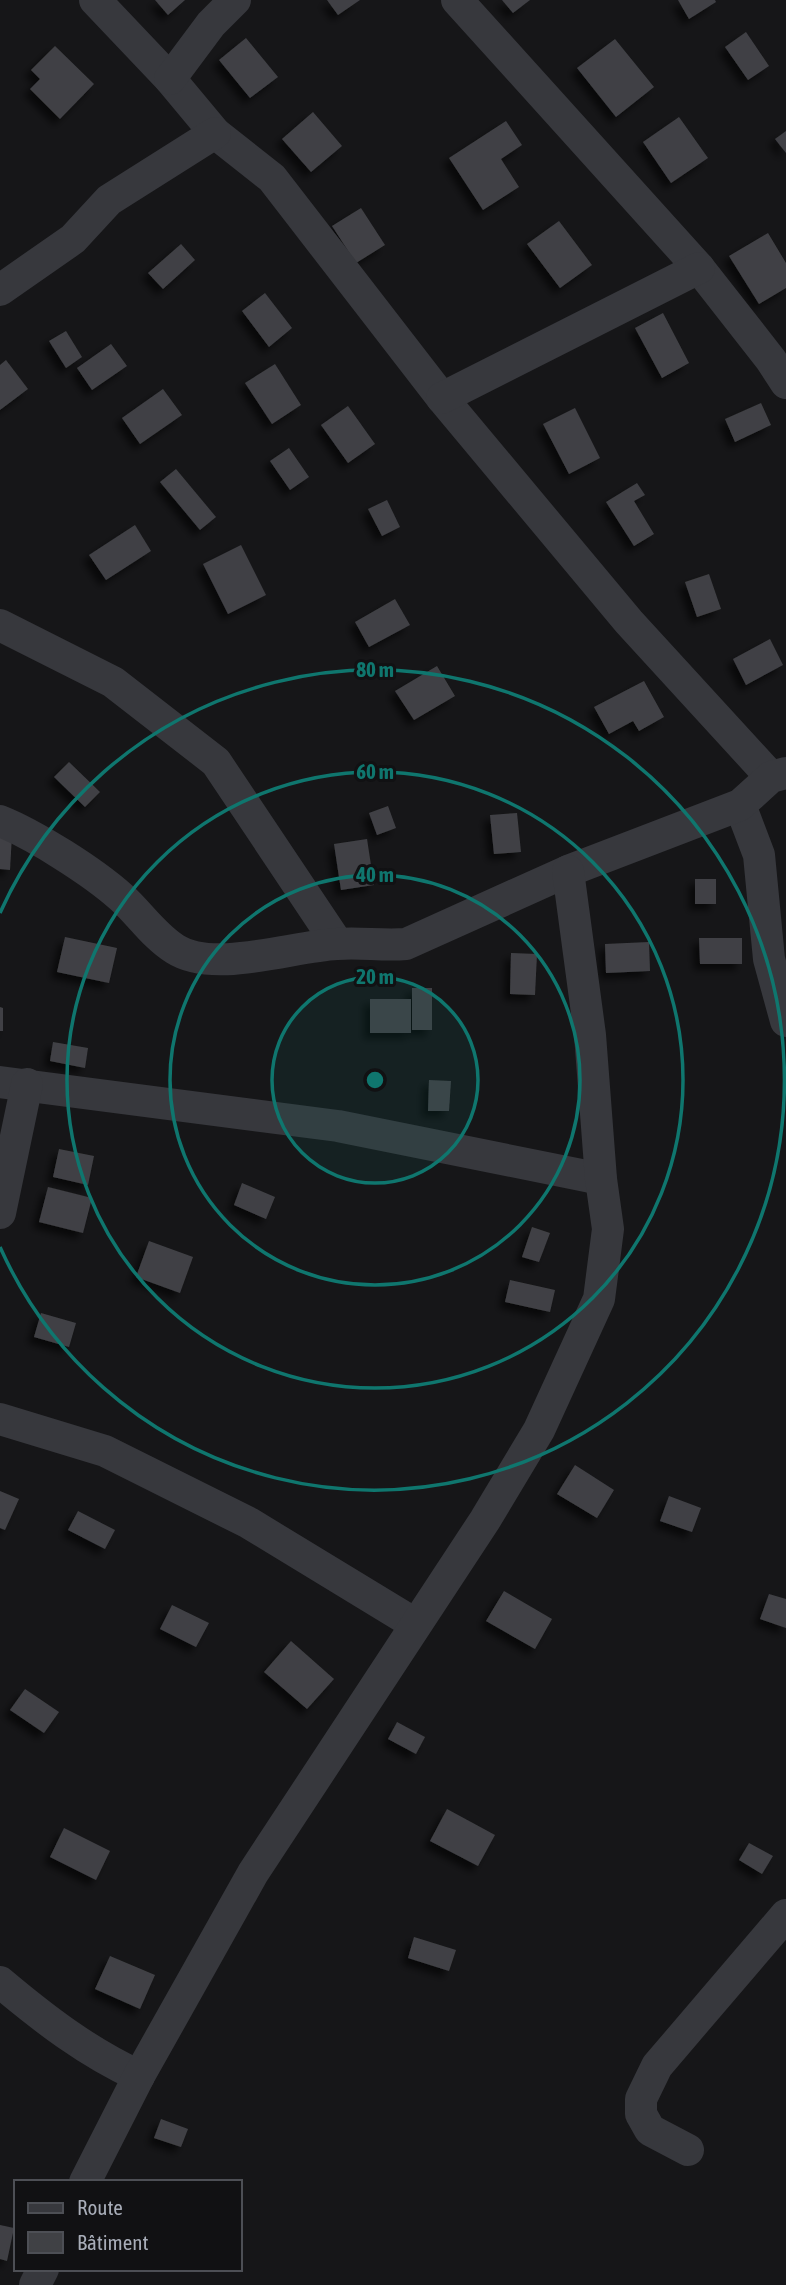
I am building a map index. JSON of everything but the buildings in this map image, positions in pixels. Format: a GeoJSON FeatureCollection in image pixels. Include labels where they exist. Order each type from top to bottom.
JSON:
{"type":"FeatureCollection","features":[{"type":"Feature","properties":{"kind":"street"},"geometry":{"type":"LineString","coordinates":[[0,821],[86,871],[119,896],[175,949],[193,957],[247,958],[337,943],[381,946],[406,944],[568,871],[740,805],[779,775],[629,622],[442,398],[272,178],[215,133],[170,79],[95,0]]}},
{"type":"Feature","properties":{"kind":"street"},"geometry":{"type":"LineString","coordinates":[[170,79],[211,24],[235,0]]}},
{"type":"Feature","properties":{"kind":"street"},"geometry":{"type":"LineString","coordinates":[[457,0],[699,268],[786,383]]}},
{"type":"Feature","properties":{"kind":"street"},"geometry":{"type":"LineString","coordinates":[[0,290],[73,239],[109,200],[215,133]]}},
{"type":"Feature","properties":{"kind":"street"},"geometry":{"type":"LineString","coordinates":[[442,398],[699,268]]}},
{"type":"Feature","properties":{"kind":"street"},"geometry":{"type":"LineString","coordinates":[[0,625],[113,682],[216,762],[337,943]]}},
{"type":"Feature","properties":{"kind":"street"},"geometry":{"type":"LineString","coordinates":[[740,805],[760,855],[769,959],[786,1021]]}},
{"type":"Feature","properties":{"kind":"street"},"geometry":{"type":"LineString","coordinates":[[86,2180],[139,2076],[253,1873],[485,1520],[539,1430],[599,1298],[608,1229],[601,1180],[590,1035],[568,871]]}},
{"type":"Feature","properties":{"kind":"street"},"geometry":{"type":"LineString","coordinates":[[0,1213],[14,1083],[338,1126],[601,1180]]}},
{"type":"Feature","properties":{"kind":"street"},"geometry":{"type":"LineString","coordinates":[[0,1419],[105,1451],[248,1523],[415,1624]]}},
{"type":"Feature","properties":{"kind":"street"},"geometry":{"type":"LineString","coordinates":[[688,2150],[650,2130],[641,2114],[641,2099],[657,2066],[786,1915]]}},
{"type":"Feature","properties":{"kind":"street"},"geometry":{"type":"LineString","coordinates":[[0,1982],[57,2029],[103,2059],[139,2076]]}}]}
